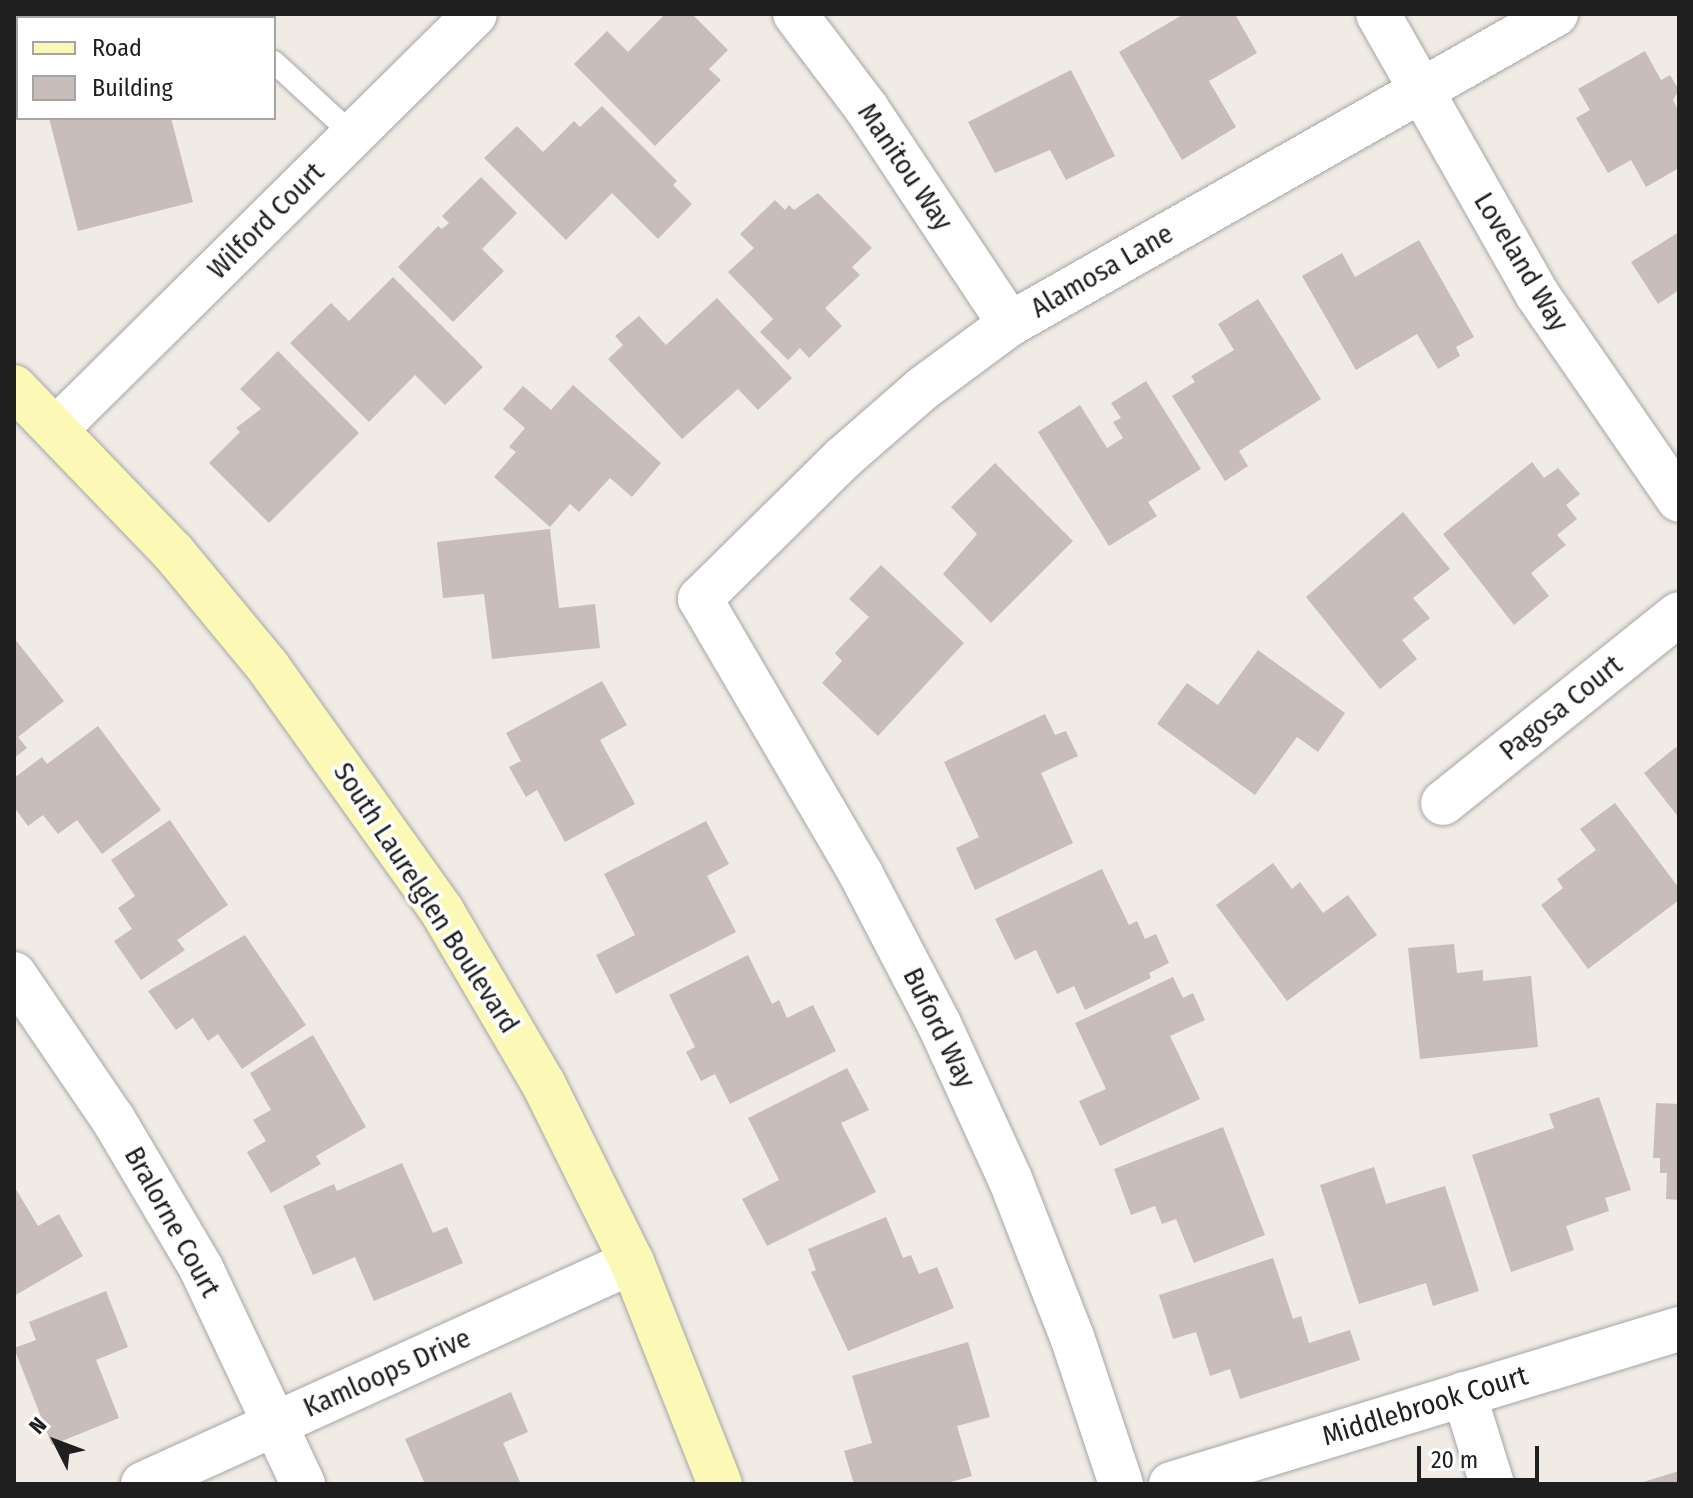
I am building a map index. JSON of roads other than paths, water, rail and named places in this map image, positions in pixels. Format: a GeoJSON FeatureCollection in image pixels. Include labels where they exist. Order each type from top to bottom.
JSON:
{"type":"FeatureCollection","features":[{"type":"Feature","properties":{"kind":"street","name":"Wilford Court"},"geometry":{"type":"LineString","coordinates":[[57,428],[475,14]]}},
{"type":"Feature","properties":{"kind":"street","name":"Manitou Way"},"geometry":{"type":"LineString","coordinates":[[795,14],[867,109],[1010,324]]}},
{"type":"Feature","properties":{"kind":"street","name":"Loveland Way"},"geometry":{"type":"LineString","coordinates":[[1378,14],[1537,294],[1679,500]]}},
{"type":"Feature","properties":{"kind":"street","name":"Alamosa Lane"},"geometry":{"type":"LineString","coordinates":[[700,599],[843,458],[922,389],[1010,324],[1556,14]]}},
{"type":"Feature","properties":{"kind":"street","name":"South Laurelglen Boulevard"},"geometry":{"type":"LineString","coordinates":[[14,387],[57,428],[182,563],[358,787],[442,911],[543,1083],[632,1262],[720,1484]]}},
{"type":"Feature","properties":{"kind":"street","name":"Buford Way"},"geometry":{"type":"LineString","coordinates":[[700,599],[861,874],[939,1024],[1049,1279],[1121,1484]]}},
{"type":"Feature","properties":{"kind":"street","name":"Pagosa Court"},"geometry":{"type":"LineString","coordinates":[[1443,803],[1679,614]]}},
{"type":"Feature","properties":{"kind":"street","name":"Bralorne Court"},"geometry":{"type":"LineString","coordinates":[[14,974],[129,1147],[201,1268],[277,1423],[303,1484]]}},
{"type":"Feature","properties":{"kind":"street","name":"Kamloops Drive"},"geometry":{"type":"LineString","coordinates":[[143,1484],[632,1262]]}},
{"type":"Feature","properties":{"kind":"street","name":"Middlebrook Court"},"geometry":{"type":"LineString","coordinates":[[1171,1484],[1679,1329]]}},
{"type":"Feature","properties":{"kind":"street"},"geometry":{"type":"LineString","coordinates":[[1464,1394],[1492,1484]]}},
{"type":"Feature","properties":{"kind":"lane"},"geometry":{"type":"LineString","coordinates":[[276,64],[353,135]]}}]}
